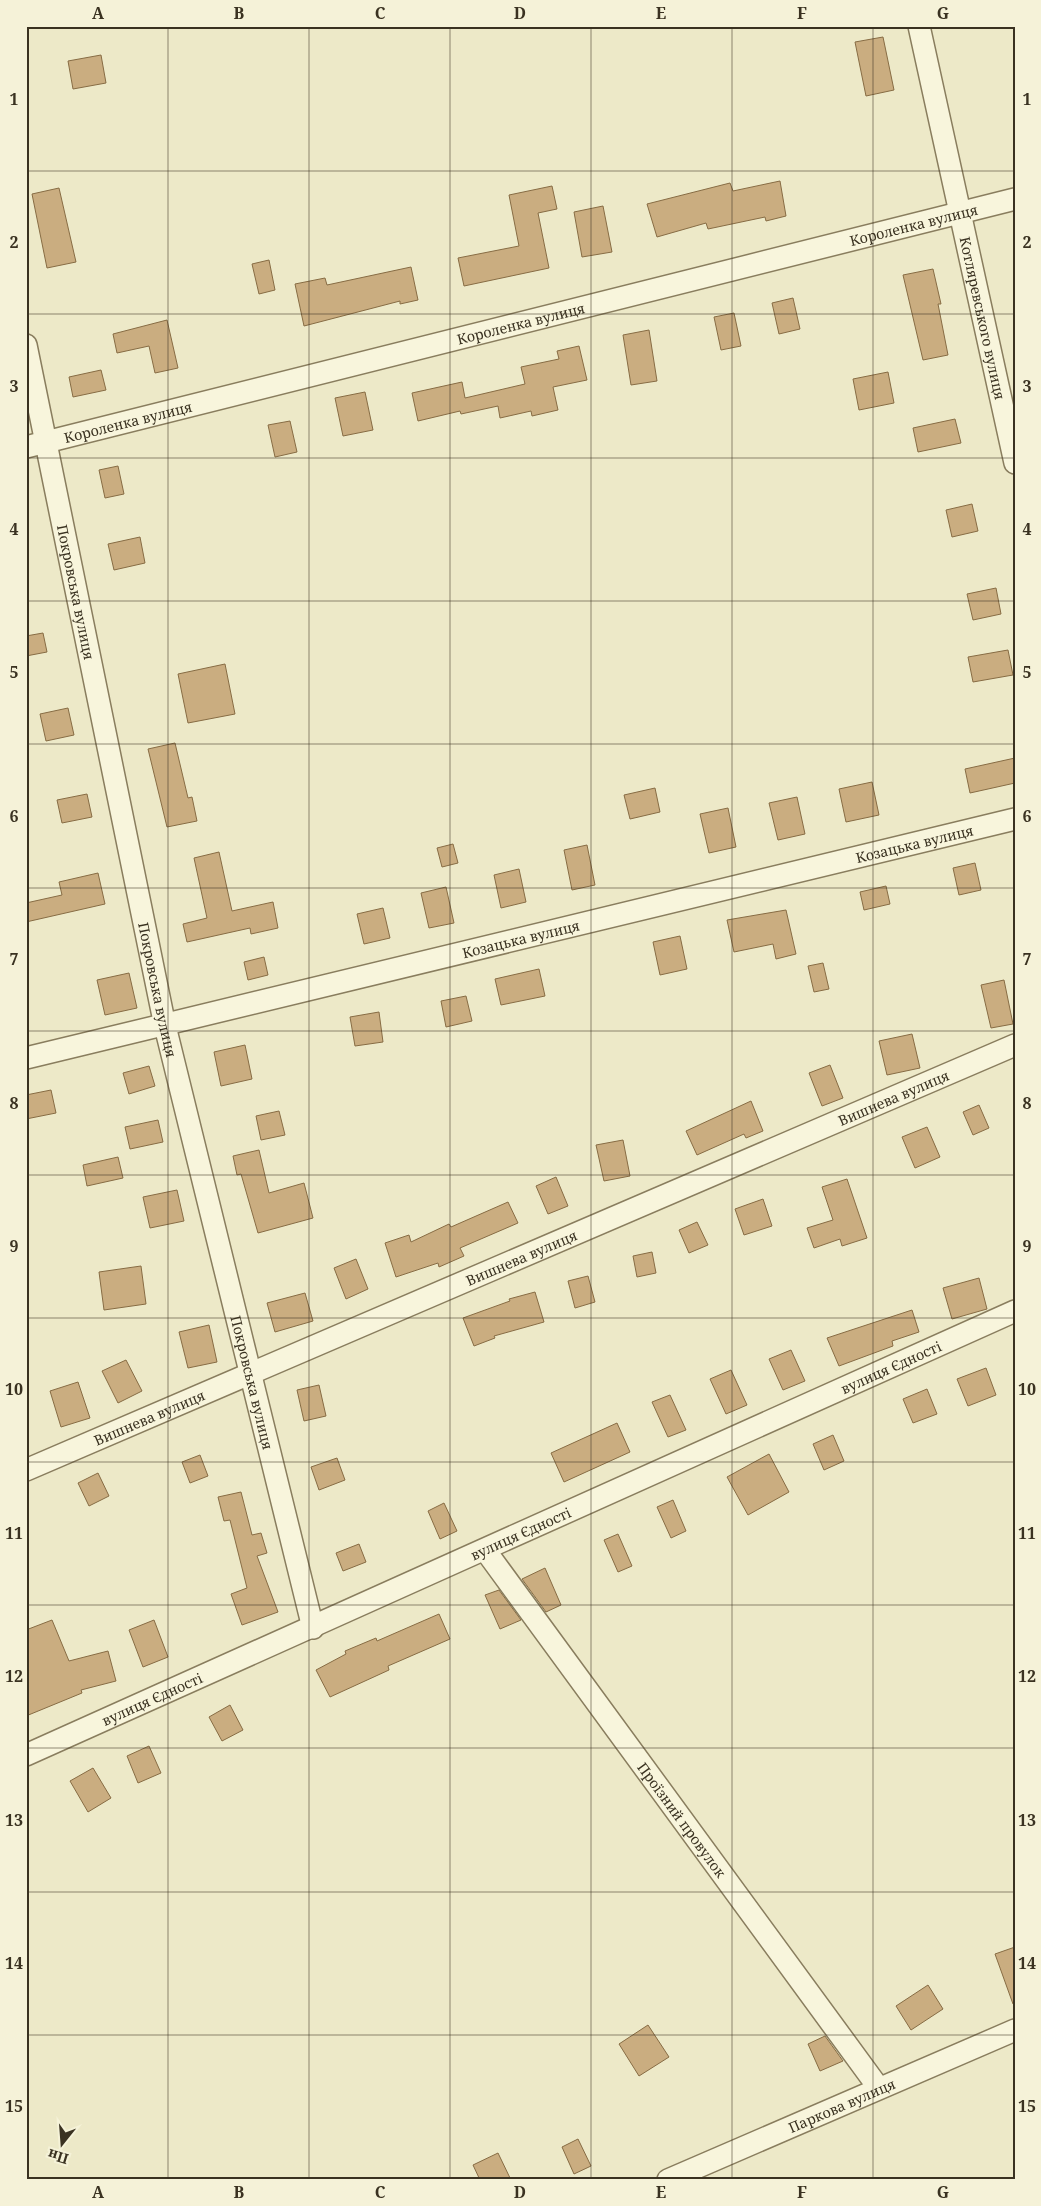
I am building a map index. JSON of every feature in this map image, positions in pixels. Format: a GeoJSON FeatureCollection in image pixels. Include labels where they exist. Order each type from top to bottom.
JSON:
{"type":"FeatureCollection","features":[{"type":"Feature","properties":{"kind":"street","name":"Котляревського вулиця"},"geometry":{"type":"LineString","coordinates":[[919,26],[1015,463]]}},
{"type":"Feature","properties":{"kind":"street","name":"Короленка вулиця"},"geometry":{"type":"LineString","coordinates":[[36,444],[1015,200]]}},
{"type":"Feature","properties":{"kind":"street","name":"Покровська вулиця"},"geometry":{"type":"LineString","coordinates":[[26,345],[36,444],[165,1026],[312,1628]]}},
{"type":"Feature","properties":{"kind":"street","name":"Козацька вулиця"},"geometry":{"type":"LineString","coordinates":[[26,1058],[165,1026],[1015,819]]}},
{"type":"Feature","properties":{"kind":"street","name":"Вишнева вулиця"},"geometry":{"type":"LineString","coordinates":[[26,1470],[1015,1045]]}},
{"type":"Feature","properties":{"kind":"street","name":"вулиця Єдності"},"geometry":{"type":"LineString","coordinates":[[26,1756],[1015,1311]]}},
{"type":"Feature","properties":{"kind":"street","name":"Проїзний провулок"},"geometry":{"type":"LineString","coordinates":[[485,1550],[878,2088]]}},
{"type":"Feature","properties":{"kind":"street","name":"Паркова вулиця"},"geometry":{"type":"LineString","coordinates":[[668,2180],[1015,2030]]}},
{"type":"Feature","properties":{"kind":"building"},"geometry":{"type":"Polygon","coordinates":[[[883,37],[894,90],[866,96],[855,42],[883,37]]]}},
{"type":"Feature","properties":{"kind":"building"},"geometry":{"type":"Polygon","coordinates":[[[101,55],[106,83],[73,89],[68,61],[101,55]]]}},
{"type":"Feature","properties":{"kind":"building"},"geometry":{"type":"Polygon","coordinates":[[[780,181],[786,216],[766,221],[765,217],[708,229],[706,223],[657,237],[647,204],[730,183],[733,191],[780,181]]]}},
{"type":"Feature","properties":{"kind":"building"},"geometry":{"type":"Polygon","coordinates":[[[552,186],[557,209],[538,213],[549,268],[464,286],[458,258],[519,246],[509,195],[552,186]]]}},
{"type":"Feature","properties":{"kind":"building"},"geometry":{"type":"Polygon","coordinates":[[[59,188],[76,262],[47,268],[32,194],[59,188]]]}},
{"type":"Feature","properties":{"kind":"building"},"geometry":{"type":"Polygon","coordinates":[[[603,206],[612,252],[582,257],[574,212],[603,206]]]}},
{"type":"Feature","properties":{"kind":"building"},"geometry":{"type":"Polygon","coordinates":[[[269,260],[275,290],[259,294],[252,264],[269,260]]]}},
{"type":"Feature","properties":{"kind":"building"},"geometry":{"type":"Polygon","coordinates":[[[411,267],[418,300],[400,304],[400,301],[304,326],[295,284],[325,278],[327,285],[411,267]]]}},
{"type":"Feature","properties":{"kind":"building"},"geometry":{"type":"Polygon","coordinates":[[[933,269],[941,304],[938,304],[948,355],[923,360],[903,275],[933,269]]]}},
{"type":"Feature","properties":{"kind":"building"},"geometry":{"type":"Polygon","coordinates":[[[793,298],[800,329],[779,334],[772,303],[793,298]]]}},
{"type":"Feature","properties":{"kind":"building"},"geometry":{"type":"Polygon","coordinates":[[[734,313],[741,346],[721,350],[714,317],[734,313]]]}},
{"type":"Feature","properties":{"kind":"building"},"geometry":{"type":"Polygon","coordinates":[[[167,320],[178,368],[155,373],[149,346],[117,353],[113,334],[167,320]]]}},
{"type":"Feature","properties":{"kind":"building"},"geometry":{"type":"Polygon","coordinates":[[[649,330],[657,381],[631,385],[623,335],[649,330]]]}},
{"type":"Feature","properties":{"kind":"building"},"geometry":{"type":"Polygon","coordinates":[[[579,346],[587,380],[553,387],[558,410],[532,416],[531,411],[500,418],[498,406],[461,414],[460,411],[418,421],[412,393],[462,382],[465,398],[525,384],[521,367],[559,359],[557,351],[579,346]]]}},
{"type":"Feature","properties":{"kind":"building"},"geometry":{"type":"Polygon","coordinates":[[[101,370],[106,390],[73,397],[69,377],[101,370]]]}},
{"type":"Feature","properties":{"kind":"building"},"geometry":{"type":"Polygon","coordinates":[[[888,372],[894,403],[859,410],[853,379],[888,372]]]}},
{"type":"Feature","properties":{"kind":"building"},"geometry":{"type":"Polygon","coordinates":[[[365,392],[373,430],[343,436],[335,398],[365,392]]]}},
{"type":"Feature","properties":{"kind":"building"},"geometry":{"type":"Polygon","coordinates":[[[955,419],[961,443],[918,452],[913,428],[955,419]]]}},
{"type":"Feature","properties":{"kind":"building"},"geometry":{"type":"Polygon","coordinates":[[[290,421],[297,452],[275,457],[268,425],[290,421]]]}},
{"type":"Feature","properties":{"kind":"building"},"geometry":{"type":"Polygon","coordinates":[[[118,466],[124,494],[105,498],[99,470],[118,466]]]}},
{"type":"Feature","properties":{"kind":"building"},"geometry":{"type":"Polygon","coordinates":[[[972,504],[978,531],[952,537],[946,510],[972,504]]]}},
{"type":"Feature","properties":{"kind":"building"},"geometry":{"type":"Polygon","coordinates":[[[140,537],[145,563],[114,570],[108,544],[140,537]]]}},
{"type":"Feature","properties":{"kind":"building"},"geometry":{"type":"Polygon","coordinates":[[[996,588],[1001,614],[973,620],[967,594],[996,588]]]}},
{"type":"Feature","properties":{"kind":"building"},"geometry":{"type":"Polygon","coordinates":[[[43,633],[47,652],[26,656],[26,636],[43,633]]]}},
{"type":"Feature","properties":{"kind":"building"},"geometry":{"type":"Polygon","coordinates":[[[1008,650],[1013,675],[973,682],[968,657],[1008,650]]]}},
{"type":"Feature","properties":{"kind":"building"},"geometry":{"type":"Polygon","coordinates":[[[225,664],[235,714],[188,723],[178,674],[225,664]]]}},
{"type":"Feature","properties":{"kind":"building"},"geometry":{"type":"Polygon","coordinates":[[[68,708],[74,735],[46,741],[40,714],[68,708]]]}},
{"type":"Feature","properties":{"kind":"building"},"geometry":{"type":"Polygon","coordinates":[[[175,743],[188,798],[192,797],[197,821],[167,827],[148,749],[175,743]]]}},
{"type":"Feature","properties":{"kind":"building"},"geometry":{"type":"Polygon","coordinates":[[[1015,758],[1015,783],[970,793],[965,769],[1015,758]]]}},
{"type":"Feature","properties":{"kind":"building"},"geometry":{"type":"Polygon","coordinates":[[[872,782],[879,815],[846,822],[839,789],[872,782]]]}},
{"type":"Feature","properties":{"kind":"building"},"geometry":{"type":"Polygon","coordinates":[[[655,788],[660,812],[630,819],[624,795],[655,788]]]}},
{"type":"Feature","properties":{"kind":"building"},"geometry":{"type":"Polygon","coordinates":[[[87,794],[92,817],[62,823],[57,800],[87,794]]]}},
{"type":"Feature","properties":{"kind":"building"},"geometry":{"type":"Polygon","coordinates":[[[797,797],[805,834],[778,840],[769,803],[797,797]]]}},
{"type":"Feature","properties":{"kind":"building"},"geometry":{"type":"Polygon","coordinates":[[[728,808],[736,847],[709,853],[700,814],[728,808]]]}},
{"type":"Feature","properties":{"kind":"building"},"geometry":{"type":"Polygon","coordinates":[[[453,844],[458,863],[442,867],[437,848],[453,844]]]}},
{"type":"Feature","properties":{"kind":"building"},"geometry":{"type":"Polygon","coordinates":[[[587,845],[595,885],[572,890],[564,850],[587,845]]]}},
{"type":"Feature","properties":{"kind":"building"},"geometry":{"type":"Polygon","coordinates":[[[219,852],[232,911],[273,902],[278,928],[251,934],[250,928],[187,942],[183,924],[207,918],[194,858],[219,852]]]}},
{"type":"Feature","properties":{"kind":"building"},"geometry":{"type":"Polygon","coordinates":[[[975,863],[981,890],[959,895],[953,868],[975,863]]]}},
{"type":"Feature","properties":{"kind":"building"},"geometry":{"type":"Polygon","coordinates":[[[519,869],[526,902],[501,908],[494,875],[519,869]]]}},
{"type":"Feature","properties":{"kind":"building"},"geometry":{"type":"Polygon","coordinates":[[[98,873],[105,904],[26,922],[26,903],[62,895],[59,882],[98,873]]]}},
{"type":"Feature","properties":{"kind":"building"},"geometry":{"type":"Polygon","coordinates":[[[886,886],[890,904],[864,910],[860,892],[886,886]]]}},
{"type":"Feature","properties":{"kind":"building"},"geometry":{"type":"Polygon","coordinates":[[[446,887],[454,923],[429,928],[421,893],[446,887]]]}},
{"type":"Feature","properties":{"kind":"building"},"geometry":{"type":"Polygon","coordinates":[[[383,908],[390,938],[364,944],[357,914],[383,908]]]}},
{"type":"Feature","properties":{"kind":"building"},"geometry":{"type":"Polygon","coordinates":[[[786,910],[796,954],[776,959],[773,944],[734,952],[727,920],[786,910]]]}},
{"type":"Feature","properties":{"kind":"building"},"geometry":{"type":"Polygon","coordinates":[[[680,936],[687,969],[660,975],[653,942],[680,936]]]}},
{"type":"Feature","properties":{"kind":"building"},"geometry":{"type":"Polygon","coordinates":[[[264,957],[268,975],[248,980],[244,962],[264,957]]]}},
{"type":"Feature","properties":{"kind":"building"},"geometry":{"type":"Polygon","coordinates":[[[823,963],[829,989],[814,992],[808,966],[823,963]]]}},
{"type":"Feature","properties":{"kind":"building"},"geometry":{"type":"Polygon","coordinates":[[[539,969],[545,996],[501,1005],[495,979],[539,969]]]}},
{"type":"Feature","properties":{"kind":"building"},"geometry":{"type":"Polygon","coordinates":[[[129,973],[137,1008],[105,1015],[97,980],[129,973]]]}},
{"type":"Feature","properties":{"kind":"building"},"geometry":{"type":"Polygon","coordinates":[[[1004,980],[1013,1024],[991,1028],[981,985],[1004,980]]]}},
{"type":"Feature","properties":{"kind":"building"},"geometry":{"type":"Polygon","coordinates":[[[466,996],[472,1021],[446,1027],[441,1001],[466,996]]]}},
{"type":"Feature","properties":{"kind":"building"},"geometry":{"type":"Polygon","coordinates":[[[379,1012],[383,1042],[355,1046],[350,1017],[379,1012]]]}},
{"type":"Feature","properties":{"kind":"building"},"geometry":{"type":"Polygon","coordinates":[[[912,1034],[920,1068],[887,1075],[879,1041],[912,1034]]]}},
{"type":"Feature","properties":{"kind":"building"},"geometry":{"type":"Polygon","coordinates":[[[245,1045],[252,1079],[221,1086],[214,1052],[245,1045]]]}},
{"type":"Feature","properties":{"kind":"building"},"geometry":{"type":"Polygon","coordinates":[[[830,1065],[843,1098],[822,1106],[809,1073],[830,1065]]]}},
{"type":"Feature","properties":{"kind":"building"},"geometry":{"type":"Polygon","coordinates":[[[149,1066],[155,1086],[129,1094],[123,1073],[149,1066]]]}},
{"type":"Feature","properties":{"kind":"building"},"geometry":{"type":"Polygon","coordinates":[[[51,1090],[56,1113],[26,1119],[26,1095],[51,1090]]]}},
{"type":"Feature","properties":{"kind":"building"},"geometry":{"type":"Polygon","coordinates":[[[751,1101],[763,1131],[746,1138],[744,1134],[697,1155],[686,1131],[751,1101]]]}},
{"type":"Feature","properties":{"kind":"building"},"geometry":{"type":"Polygon","coordinates":[[[979,1105],[989,1128],[973,1135],[963,1112],[979,1105]]]}},
{"type":"Feature","properties":{"kind":"building"},"geometry":{"type":"Polygon","coordinates":[[[279,1111],[285,1135],[261,1140],[256,1116],[279,1111]]]}},
{"type":"Feature","properties":{"kind":"building"},"geometry":{"type":"Polygon","coordinates":[[[158,1120],[163,1142],[130,1149],[125,1127],[158,1120]]]}},
{"type":"Feature","properties":{"kind":"building"},"geometry":{"type":"Polygon","coordinates":[[[927,1127],[940,1157],[915,1168],[902,1137],[927,1127]]]}},
{"type":"Feature","properties":{"kind":"building"},"geometry":{"type":"Polygon","coordinates":[[[623,1140],[630,1176],[604,1181],[596,1145],[623,1140]]]}},
{"type":"Feature","properties":{"kind":"building"},"geometry":{"type":"Polygon","coordinates":[[[259,1150],[269,1193],[304,1183],[313,1218],[258,1233],[241,1174],[237,1175],[233,1156],[259,1150]]]}},
{"type":"Feature","properties":{"kind":"building"},"geometry":{"type":"Polygon","coordinates":[[[118,1157],[123,1178],[87,1186],[83,1165],[118,1157]]]}},
{"type":"Feature","properties":{"kind":"building"},"geometry":{"type":"Polygon","coordinates":[[[556,1177],[568,1206],[548,1214],[536,1186],[556,1177]]]}},
{"type":"Feature","properties":{"kind":"building"},"geometry":{"type":"Polygon","coordinates":[[[847,1179],[867,1238],[842,1246],[840,1239],[814,1248],[807,1228],[833,1220],[822,1187],[847,1179]]]}},
{"type":"Feature","properties":{"kind":"building"},"geometry":{"type":"Polygon","coordinates":[[[177,1190],[184,1221],[150,1228],[143,1197],[177,1190]]]}},
{"type":"Feature","properties":{"kind":"building"},"geometry":{"type":"Polygon","coordinates":[[[763,1199],[772,1226],[744,1235],[735,1209],[763,1199]]]}},
{"type":"Feature","properties":{"kind":"building"},"geometry":{"type":"Polygon","coordinates":[[[508,1202],[518,1223],[460,1248],[464,1256],[439,1267],[438,1263],[396,1277],[385,1243],[409,1235],[411,1242],[449,1224],[451,1227],[508,1202]]]}},
{"type":"Feature","properties":{"kind":"building"},"geometry":{"type":"Polygon","coordinates":[[[697,1222],[708,1245],[689,1253],[679,1230],[697,1222]]]}},
{"type":"Feature","properties":{"kind":"building"},"geometry":{"type":"Polygon","coordinates":[[[652,1252],[656,1273],[637,1277],[633,1256],[652,1252]]]}},
{"type":"Feature","properties":{"kind":"building"},"geometry":{"type":"Polygon","coordinates":[[[356,1259],[368,1289],[346,1299],[334,1268],[356,1259]]]}},
{"type":"Feature","properties":{"kind":"building"},"geometry":{"type":"Polygon","coordinates":[[[141,1266],[146,1304],[104,1310],[99,1272],[141,1266]]]}},
{"type":"Feature","properties":{"kind":"building"},"geometry":{"type":"Polygon","coordinates":[[[588,1276],[595,1302],[575,1308],[568,1281],[588,1276]]]}},
{"type":"Feature","properties":{"kind":"building"},"geometry":{"type":"Polygon","coordinates":[[[979,1278],[987,1309],[952,1319],[943,1288],[979,1278]]]}},
{"type":"Feature","properties":{"kind":"building"},"geometry":{"type":"Polygon","coordinates":[[[535,1292],[544,1322],[494,1336],[495,1338],[474,1346],[463,1318],[510,1301],[509,1299],[535,1292]]]}},
{"type":"Feature","properties":{"kind":"building"},"geometry":{"type":"Polygon","coordinates":[[[305,1293],[313,1321],[275,1332],[267,1303],[305,1293]]]}},
{"type":"Feature","properties":{"kind":"building"},"geometry":{"type":"Polygon","coordinates":[[[912,1310],[919,1332],[892,1341],[893,1346],[839,1366],[827,1338],[912,1310]]]}},
{"type":"Feature","properties":{"kind":"building"},"geometry":{"type":"Polygon","coordinates":[[[209,1325],[217,1362],[188,1368],[179,1332],[209,1325]]]}},
{"type":"Feature","properties":{"kind":"building"},"geometry":{"type":"Polygon","coordinates":[[[791,1350],[805,1381],[783,1390],[769,1359],[791,1350]]]}},
{"type":"Feature","properties":{"kind":"building"},"geometry":{"type":"Polygon","coordinates":[[[126,1360],[142,1391],[118,1403],[102,1371],[126,1360]]]}},
{"type":"Feature","properties":{"kind":"building"},"geometry":{"type":"Polygon","coordinates":[[[986,1368],[996,1395],[968,1406],[957,1379],[986,1368]]]}},
{"type":"Feature","properties":{"kind":"building"},"geometry":{"type":"Polygon","coordinates":[[[731,1370],[747,1405],[726,1414],[710,1379],[731,1370]]]}},
{"type":"Feature","properties":{"kind":"building"},"geometry":{"type":"Polygon","coordinates":[[[78,1382],[90,1418],[61,1427],[50,1391],[78,1382]]]}},
{"type":"Feature","properties":{"kind":"building"},"geometry":{"type":"Polygon","coordinates":[[[319,1385],[326,1416],[304,1421],[297,1390],[319,1385]]]}},
{"type":"Feature","properties":{"kind":"building"},"geometry":{"type":"Polygon","coordinates":[[[927,1389],[937,1414],[913,1423],[903,1399],[927,1389]]]}},
{"type":"Feature","properties":{"kind":"building"},"geometry":{"type":"Polygon","coordinates":[[[670,1395],[686,1430],[668,1437],[652,1402],[670,1395]]]}},
{"type":"Feature","properties":{"kind":"building"},"geometry":{"type":"Polygon","coordinates":[[[617,1423],[630,1452],[564,1482],[551,1453],[617,1423]]]}},
{"type":"Feature","properties":{"kind":"building"},"geometry":{"type":"Polygon","coordinates":[[[833,1435],[844,1461],[824,1470],[813,1444],[833,1435]]]}},
{"type":"Feature","properties":{"kind":"building"},"geometry":{"type":"Polygon","coordinates":[[[769,1454],[789,1492],[748,1515],[727,1477],[769,1454]]]}},
{"type":"Feature","properties":{"kind":"building"},"geometry":{"type":"Polygon","coordinates":[[[200,1455],[208,1476],[190,1483],[182,1462],[200,1455]]]}},
{"type":"Feature","properties":{"kind":"building"},"geometry":{"type":"Polygon","coordinates":[[[337,1458],[345,1480],[319,1490],[311,1467],[337,1458]]]}},
{"type":"Feature","properties":{"kind":"building"},"geometry":{"type":"Polygon","coordinates":[[[98,1473],[109,1496],[89,1506],[78,1483],[98,1473]]]}},
{"type":"Feature","properties":{"kind":"building"},"geometry":{"type":"Polygon","coordinates":[[[241,1492],[252,1535],[261,1533],[267,1553],[257,1556],[278,1612],[242,1625],[231,1594],[247,1588],[230,1520],[224,1521],[218,1497],[241,1492]]]}},
{"type":"Feature","properties":{"kind":"building"},"geometry":{"type":"Polygon","coordinates":[[[673,1500],[686,1531],[671,1538],[657,1507],[673,1500]]]}},
{"type":"Feature","properties":{"kind":"building"},"geometry":{"type":"Polygon","coordinates":[[[444,1503],[457,1531],[440,1539],[428,1511],[444,1503]]]}},
{"type":"Feature","properties":{"kind":"building"},"geometry":{"type":"Polygon","coordinates":[[[618,1534],[632,1566],[618,1572],[604,1540],[618,1534]]]}},
{"type":"Feature","properties":{"kind":"building"},"geometry":{"type":"Polygon","coordinates":[[[359,1544],[366,1562],[343,1571],[336,1553],[359,1544]]]}},
{"type":"Feature","properties":{"kind":"building"},"geometry":{"type":"Polygon","coordinates":[[[545,1568],[561,1605],[546,1612],[522,1579],[545,1568]]]}},
{"type":"Feature","properties":{"kind":"building"},"geometry":{"type":"Polygon","coordinates":[[[499,1590],[521,1620],[500,1629],[485,1595],[499,1590]]]}},
{"type":"Feature","properties":{"kind":"building"},"geometry":{"type":"Polygon","coordinates":[[[439,1614],[450,1639],[388,1666],[389,1670],[330,1697],[316,1670],[346,1654],[345,1651],[376,1638],[377,1641],[439,1614]]]}},
{"type":"Feature","properties":{"kind":"building"},"geometry":{"type":"Polygon","coordinates":[[[52,1620],[69,1661],[108,1651],[116,1681],[81,1690],[82,1693],[26,1716],[26,1630],[52,1620]]]}},
{"type":"Feature","properties":{"kind":"building"},"geometry":{"type":"Polygon","coordinates":[[[154,1620],[168,1657],[143,1667],[129,1630],[154,1620]]]}},
{"type":"Feature","properties":{"kind":"building"},"geometry":{"type":"Polygon","coordinates":[[[230,1705],[243,1730],[222,1741],[209,1717],[230,1705]]]}},
{"type":"Feature","properties":{"kind":"building"},"geometry":{"type":"Polygon","coordinates":[[[149,1746],[161,1773],[138,1783],[127,1756],[149,1746]]]}},
{"type":"Feature","properties":{"kind":"building"},"geometry":{"type":"Polygon","coordinates":[[[93,1768],[111,1798],[88,1812],[70,1781],[93,1768]]]}},
{"type":"Feature","properties":{"kind":"building"},"geometry":{"type":"Polygon","coordinates":[[[1015,1947],[1015,2003],[1013,2004],[995,1954],[1015,1947]]]}},
{"type":"Feature","properties":{"kind":"building"},"geometry":{"type":"Polygon","coordinates":[[[928,1985],[943,2009],[911,2030],[896,2006],[928,1985]]]}},
{"type":"Feature","properties":{"kind":"building"},"geometry":{"type":"Polygon","coordinates":[[[648,2025],[669,2057],[639,2076],[619,2044],[648,2025]]]}},
{"type":"Feature","properties":{"kind":"building"},"geometry":{"type":"Polygon","coordinates":[[[825,2036],[843,2061],[820,2071],[808,2044],[825,2036]]]}},
{"type":"Feature","properties":{"kind":"building"},"geometry":{"type":"Polygon","coordinates":[[[578,2139],[591,2166],[574,2174],[562,2147],[578,2139]]]}},
{"type":"Feature","properties":{"kind":"building"},"geometry":{"type":"Polygon","coordinates":[[[498,2153],[511,2180],[480,2180],[473,2165],[498,2153]]]}}]}
